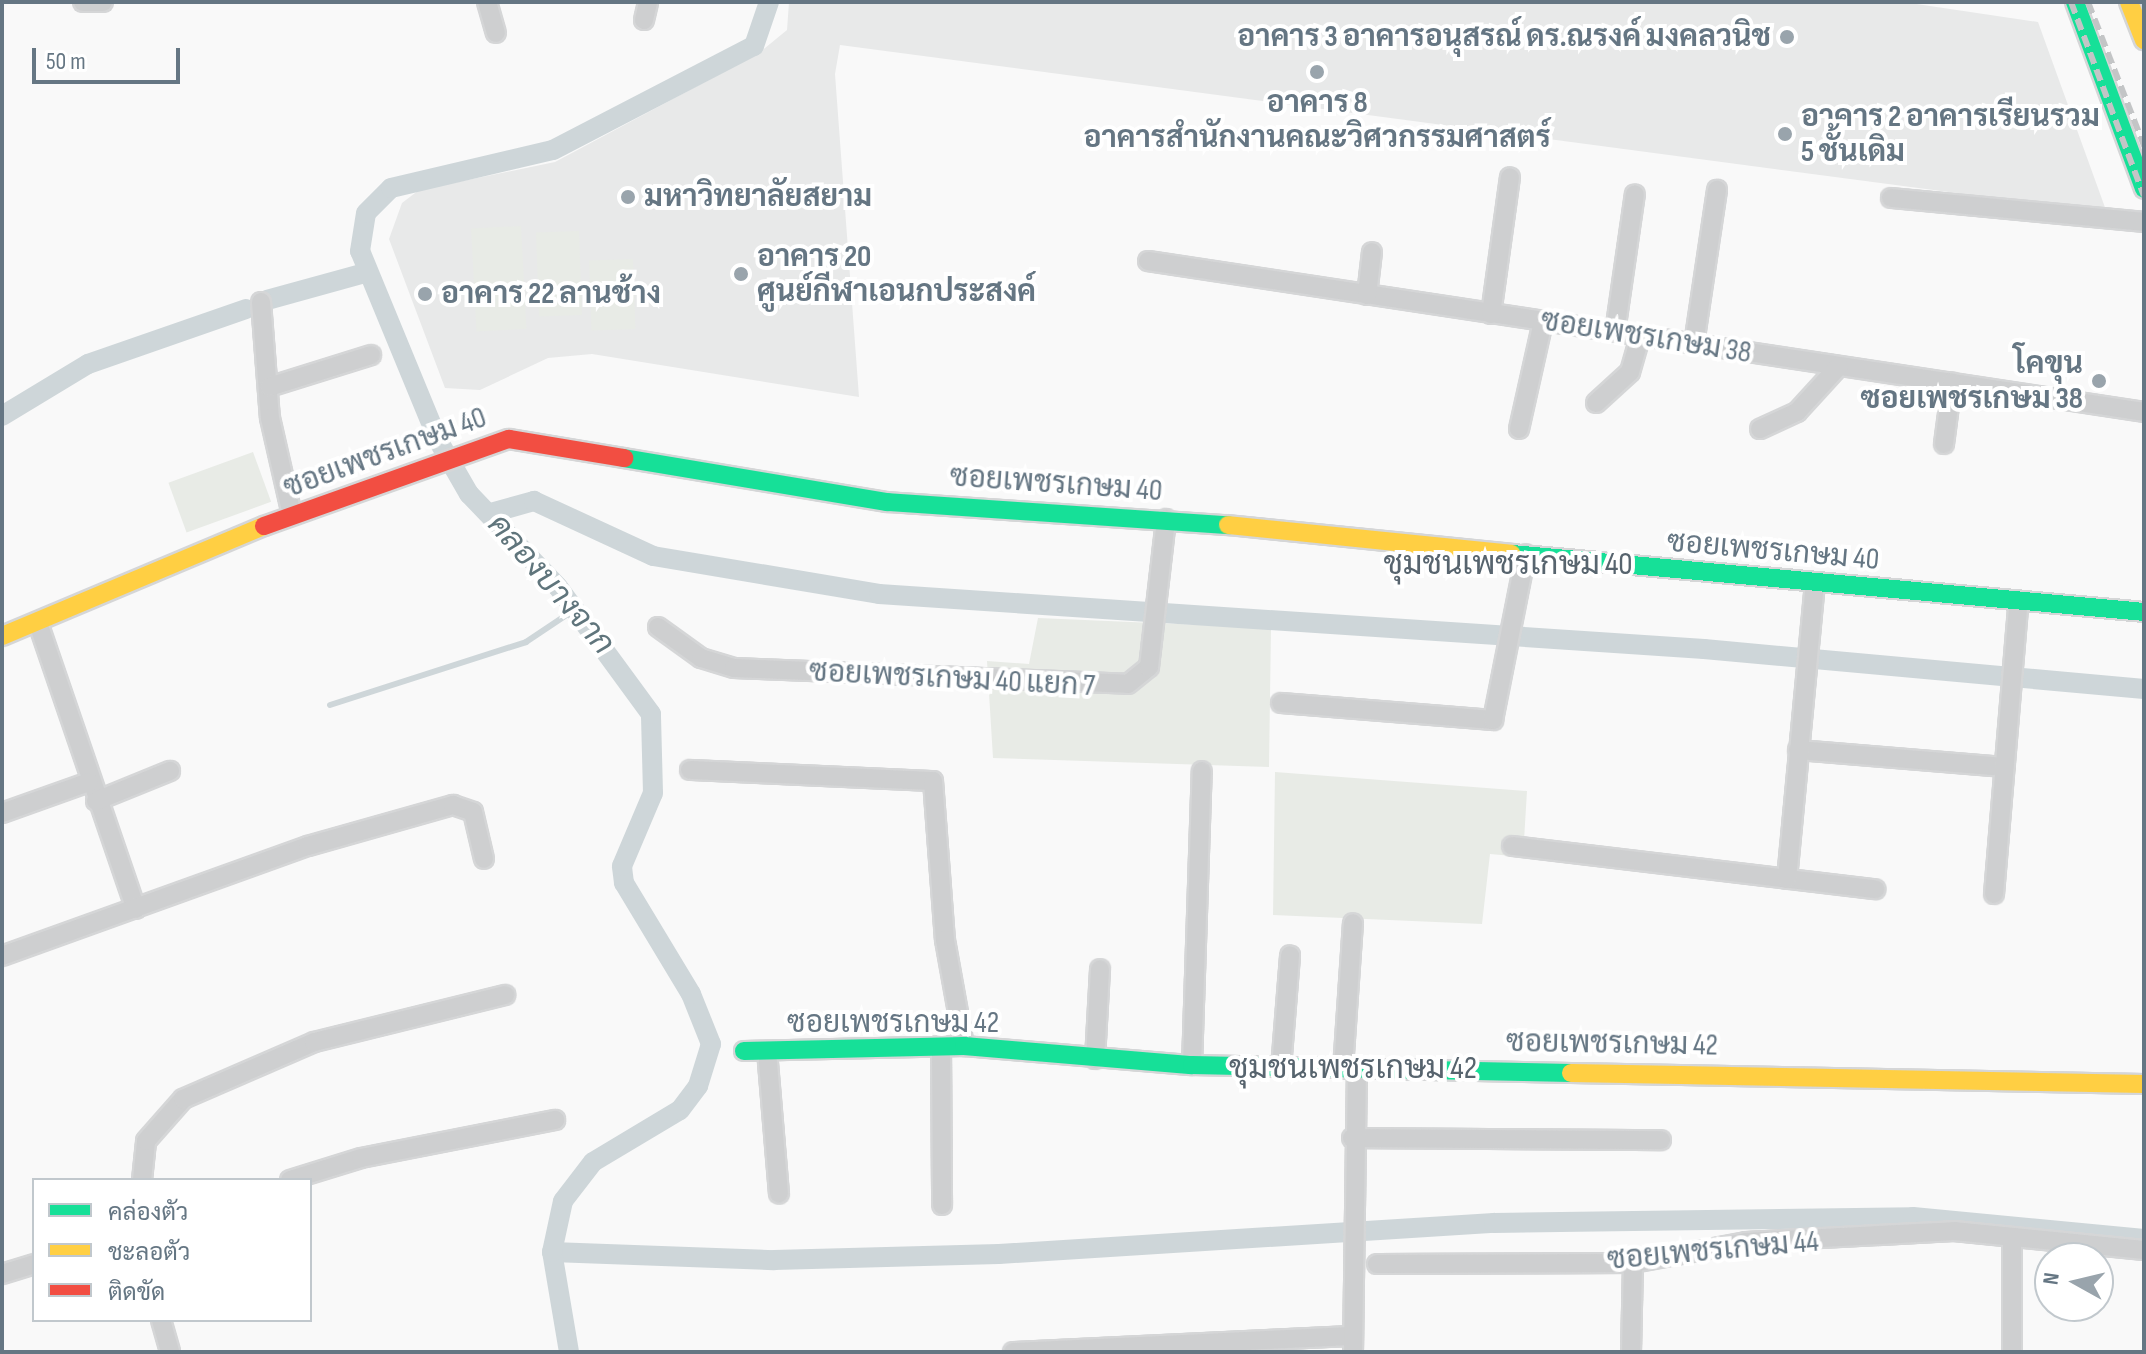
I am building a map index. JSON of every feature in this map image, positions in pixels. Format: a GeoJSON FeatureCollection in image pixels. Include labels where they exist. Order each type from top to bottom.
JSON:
{"type":"FeatureCollection","features":[{"type":"Feature","properties":{"kind":"street"},"geometry":{"type":"LineString","coordinates":[[83,2],[103,2]]}},
{"type":"Feature","properties":{"kind":"street"},"geometry":{"type":"LineString","coordinates":[[487,2],[496,33]]}},
{"type":"Feature","properties":{"kind":"street"},"geometry":{"type":"LineString","coordinates":[[2075,2],[2144,189]]}},
{"type":"Feature","properties":{"kind":"street"},"geometry":{"type":"LineString","coordinates":[[2129,2],[2144,40]]}},
{"type":"Feature","properties":{"kind":"street"},"geometry":{"type":"LineString","coordinates":[[1491,314],[1510,177]]}},
{"type":"Feature","properties":{"kind":"street"},"geometry":{"type":"LineString","coordinates":[[1694,344],[1717,190]]}},
{"type":"Feature","properties":{"kind":"street"},"geometry":{"type":"LineString","coordinates":[[1615,332],[1635,194]]}},
{"type":"Feature","properties":{"kind":"street"},"geometry":{"type":"LineString","coordinates":[[1891,198],[2144,222]]}},
{"type":"Feature","properties":{"kind":"street"},"geometry":{"type":"LineString","coordinates":[[1367,295],[1372,252]]}},
{"type":"Feature","properties":{"kind":"street","name":"ซอยเพชรเกษม 38"},"geometry":{"type":"LineString","coordinates":[[1148,261],[2144,412]]}},
{"type":"Feature","properties":{"kind":"street"},"geometry":{"type":"LineString","coordinates":[[261,302],[269,387],[292,515]]}},
{"type":"Feature","properties":{"kind":"street"},"geometry":{"type":"LineString","coordinates":[[1519,429],[1543,322]]}},
{"type":"Feature","properties":{"kind":"street"},"geometry":{"type":"LineString","coordinates":[[1596,403],[1630,372],[1640,336]]}},
{"type":"Feature","properties":{"kind":"street"},"geometry":{"type":"LineString","coordinates":[[269,387],[371,355]]}},
{"type":"Feature","properties":{"kind":"street"},"geometry":{"type":"LineString","coordinates":[[1760,429],[1797,412],[1839,366]]}},
{"type":"Feature","properties":{"kind":"street"},"geometry":{"type":"LineString","coordinates":[[1944,444],[1952,383]]}},
{"type":"Feature","properties":{"kind":"street","name":"ซอยเพชรเกษม 40"},"geometry":{"type":"LineString","coordinates":[[2,636],[292,515],[427,464],[469,450],[527,439],[887,502],[1166,519],[2018,606],[2144,612]]}},
{"type":"Feature","properties":{"kind":"street","name":"ซอยเพชรเกษม 40 แยก 7"},"geometry":{"type":"LineString","coordinates":[[658,627],[701,658],[734,668],[1108,688],[1128,684],[1149,667],[1166,519]]}},
{"type":"Feature","properties":{"kind":"street"},"geometry":{"type":"LineString","coordinates":[[1281,703],[1493,720],[1506,634],[1526,554]]}},
{"type":"Feature","properties":{"kind":"street"},"geometry":{"type":"LineString","coordinates":[[1787,879],[1815,584]]}},
{"type":"Feature","properties":{"kind":"street"},"geometry":{"type":"LineString","coordinates":[[1994,894],[2009,678],[2018,606]]}},
{"type":"Feature","properties":{"kind":"street"},"geometry":{"type":"LineString","coordinates":[[38,623],[89,782],[136,909]]}},
{"type":"Feature","properties":{"kind":"street"},"geometry":{"type":"LineString","coordinates":[[1798,750],[2004,767]]}},
{"type":"Feature","properties":{"kind":"street"},"geometry":{"type":"LineString","coordinates":[[690,770],[933,781],[945,940],[964,1046]]}},
{"type":"Feature","properties":{"kind":"street"},"geometry":{"type":"LineString","coordinates":[[96,801],[170,771]]}},
{"type":"Feature","properties":{"kind":"street"},"geometry":{"type":"LineString","coordinates":[[1192,1065],[1202,771]]}},
{"type":"Feature","properties":{"kind":"street"},"geometry":{"type":"LineString","coordinates":[[2,813],[89,782]]}},
{"type":"Feature","properties":{"kind":"street"},"geometry":{"type":"LineString","coordinates":[[2,956],[308,846],[453,805],[473,812],[484,859]]}},
{"type":"Feature","properties":{"kind":"street"},"geometry":{"type":"LineString","coordinates":[[1512,846],[1875,889]]}},
{"type":"Feature","properties":{"kind":"street"},"geometry":{"type":"LineString","coordinates":[[1013,1352],[1353,1344],[1350,1070],[1353,923]]}},
{"type":"Feature","properties":{"kind":"street"},"geometry":{"type":"LineString","coordinates":[[1281,1068],[1290,955]]}},
{"type":"Feature","properties":{"kind":"street"},"geometry":{"type":"LineString","coordinates":[[1095,1059],[1100,969]]}},
{"type":"Feature","properties":{"kind":"street"},"geometry":{"type":"LineString","coordinates":[[142,1178],[146,1141],[183,1099],[314,1042],[505,995]]}},
{"type":"Feature","properties":{"kind":"street","name":"ซอยเพชรเกษม 42"},"geometry":{"type":"LineString","coordinates":[[744,1051],[964,1046],[1095,1059],[1281,1068],[2144,1084]]}},
{"type":"Feature","properties":{"kind":"street"},"geometry":{"type":"LineString","coordinates":[[941,1048],[942,1205]]}},
{"type":"Feature","properties":{"kind":"street"},"geometry":{"type":"LineString","coordinates":[[767,1051],[779,1193]]}},
{"type":"Feature","properties":{"kind":"street"},"geometry":{"type":"LineString","coordinates":[[296,1178],[361,1158],[555,1120]]}},
{"type":"Feature","properties":{"kind":"street"},"geometry":{"type":"LineString","coordinates":[[1352,1138],[1661,1140]]}},
{"type":"Feature","properties":{"kind":"street","name":"ซอยเพชรเกษม 44"},"geometry":{"type":"LineString","coordinates":[[1377,1264],[1633,1263],[1746,1242],[1954,1231],[2144,1250]]}},
{"type":"Feature","properties":{"kind":"street"},"geometry":{"type":"LineString","coordinates":[[2012,1237],[2012,1352]]}},
{"type":"Feature","properties":{"kind":"street"},"geometry":{"type":"LineString","coordinates":[[1631,1352],[1633,1263]]}},
{"type":"Feature","properties":{"kind":"street"},"geometry":{"type":"LineString","coordinates":[[2,1274],[32,1265]]}},
{"type":"Feature","properties":{"kind":"street"},"geometry":{"type":"LineString","coordinates":[[162,1322],[170,1352]]}},
{"type":"Feature","properties":{"kind":"shaded area","name":"มหาวิทยาลัยสยาม"},"geometry":{"type":"Polygon","coordinates":[[[789,2],[1903,2],[2038,22],[2107,213],[840,45],[835,74],[859,397],[592,354],[548,358],[480,390],[445,388],[389,239],[402,203],[419,190],[555,162],[759,53],[787,30],[789,2]]]}},
{"type":"Feature","properties":{"kind":"shaded area"},"geometry":{"type":"Polygon","coordinates":[[[521,226],[526,329],[476,331],[471,229],[521,226]]]}},
{"type":"Feature","properties":{"kind":"shaded area"},"geometry":{"type":"Polygon","coordinates":[[[579,231],[582,315],[539,316],[536,233],[579,231]]]}},
{"type":"Feature","properties":{"kind":"shaded area"},"geometry":{"type":"Polygon","coordinates":[[[633,259],[635,329],[591,330],[589,261],[633,259]]]}},
{"type":"Feature","properties":{"kind":"shaded area"},"geometry":{"type":"Polygon","coordinates":[[[253,452],[271,502],[187,533],[168,483],[253,452]]]}},
{"type":"Feature","properties":{"kind":"shaded area"},"geometry":{"type":"Polygon","coordinates":[[[1038,618],[1271,628],[1269,767],[993,758],[987,661],[1029,664],[1038,618]]]}},
{"type":"Feature","properties":{"kind":"shaded area"},"geometry":{"type":"Polygon","coordinates":[[[1275,772],[1527,791],[1523,857],[1490,854],[1482,924],[1273,915],[1275,772]]]}},
{"type":"Feature","properties":{"kind":"waterway","name":"คลองบางจาก"},"geometry":{"type":"LineString","coordinates":[[569,1352],[552,1252],[563,1201],[593,1162],[680,1110],[698,1086],[711,1044],[691,994],[624,883],[622,866],[653,793],[651,714],[558,587],[469,494],[438,440],[360,251],[366,213],[391,188],[553,150],[754,46],[769,2]]}},
{"type":"Feature","properties":{"kind":"waterway"},"geometry":{"type":"LineString","coordinates":[[267,300],[365,273]]}},
{"type":"Feature","properties":{"kind":"waterway"},"geometry":{"type":"LineString","coordinates":[[2,416],[88,364],[246,309]]}},
{"type":"Feature","properties":{"kind":"waterway"},"geometry":{"type":"LineString","coordinates":[[491,513],[534,501],[653,556],[879,594],[1704,649],[2144,689]]}},
{"type":"Feature","properties":{"kind":"waterway"},"geometry":{"type":"LineString","coordinates":[[330,705],[526,642],[574,610]]}},
{"type":"Feature","properties":{"kind":"waterway"},"geometry":{"type":"LineString","coordinates":[[552,1252],[774,1260],[999,1254],[1494,1223],[1913,1217],[2144,1239]]}},
{"type":"Feature","properties":{"kind":"railway"},"geometry":{"type":"LineString","coordinates":[[2071,2],[2144,196]]}},
{"type":"Feature","properties":{"kind":"railway"},"geometry":{"type":"LineString","coordinates":[[2088,2],[2144,146]]}},
{"type":"Feature","properties":{"kind":"traffic: fast"},"geometry":{"type":"LineString","coordinates":[[2075,2],[2144,189]]}},
{"type":"Feature","properties":{"kind":"traffic: fast"},"geometry":{"type":"LineString","coordinates":[[624,458],[887,502],[1228,525]]}},
{"type":"Feature","properties":{"kind":"traffic: fast"},"geometry":{"type":"LineString","coordinates":[[1512,554],[2144,612]]}},
{"type":"Feature","properties":{"kind":"traffic: fast"},"geometry":{"type":"LineString","coordinates":[[744,1051],[964,1046],[1192,1065],[1571,1073]]}},
{"type":"Feature","properties":{"kind":"traffic: slow"},"geometry":{"type":"LineString","coordinates":[[2129,2],[2144,40]]}},
{"type":"Feature","properties":{"kind":"traffic: slow"},"geometry":{"type":"LineString","coordinates":[[1228,525],[1512,554]]}},
{"type":"Feature","properties":{"kind":"traffic: slow"},"geometry":{"type":"LineString","coordinates":[[2,636],[264,526]]}},
{"type":"Feature","properties":{"kind":"traffic: slow"},"geometry":{"type":"LineString","coordinates":[[1571,1073],[2144,1084]]}},
{"type":"Feature","properties":{"kind":"traffic: jam"},"geometry":{"type":"LineString","coordinates":[[264,526],[509,439],[624,458]]}},
{"type":"Feature","properties":{"kind":"place","name":"อาคาร 3 อาคารอนุสรณ์ ดร.ณรงค์ มงคลวนิช"},"geometry":{"type":"Point","coordinates":[1787,37]}},
{"type":"Feature","properties":{"kind":"place","name":"อาคาร 8 อาคารสำนักงานคณะวิศวกรรมศาสตร์"},"geometry":{"type":"Point","coordinates":[1317,72]}},
{"type":"Feature","properties":{"kind":"place","name":"อาคาร 2 อาคารเรียนรวม 5 ชั้นเดิม"},"geometry":{"type":"Point","coordinates":[1785,134]}},
{"type":"Feature","properties":{"kind":"place","name":"มหาวิทยาลัยสยาม"},"geometry":{"type":"Point","coordinates":[628,197]}},
{"type":"Feature","properties":{"kind":"place","name":"อาคาร 20 ศูนย์กีฬาเอนกประสงค์"},"geometry":{"type":"Point","coordinates":[741,274]}},
{"type":"Feature","properties":{"kind":"place","name":"อาคาร 22 ลานช้าง"},"geometry":{"type":"Point","coordinates":[425,294]}},
{"type":"Feature","properties":{"kind":"place","name":"โคขุน ซอยเพชรเกษม 38"},"geometry":{"type":"Point","coordinates":[2099,381]}},
{"type":"Feature","properties":{"kind":"district","name":"ชุมชนเพชรเกษม 40"},"geometry":{"type":"Point","coordinates":[1508,565]}},
{"type":"Feature","properties":{"kind":"district","name":"ชุมชนเพชรเกษม 42"},"geometry":{"type":"Point","coordinates":[1353,1069]}}]}
